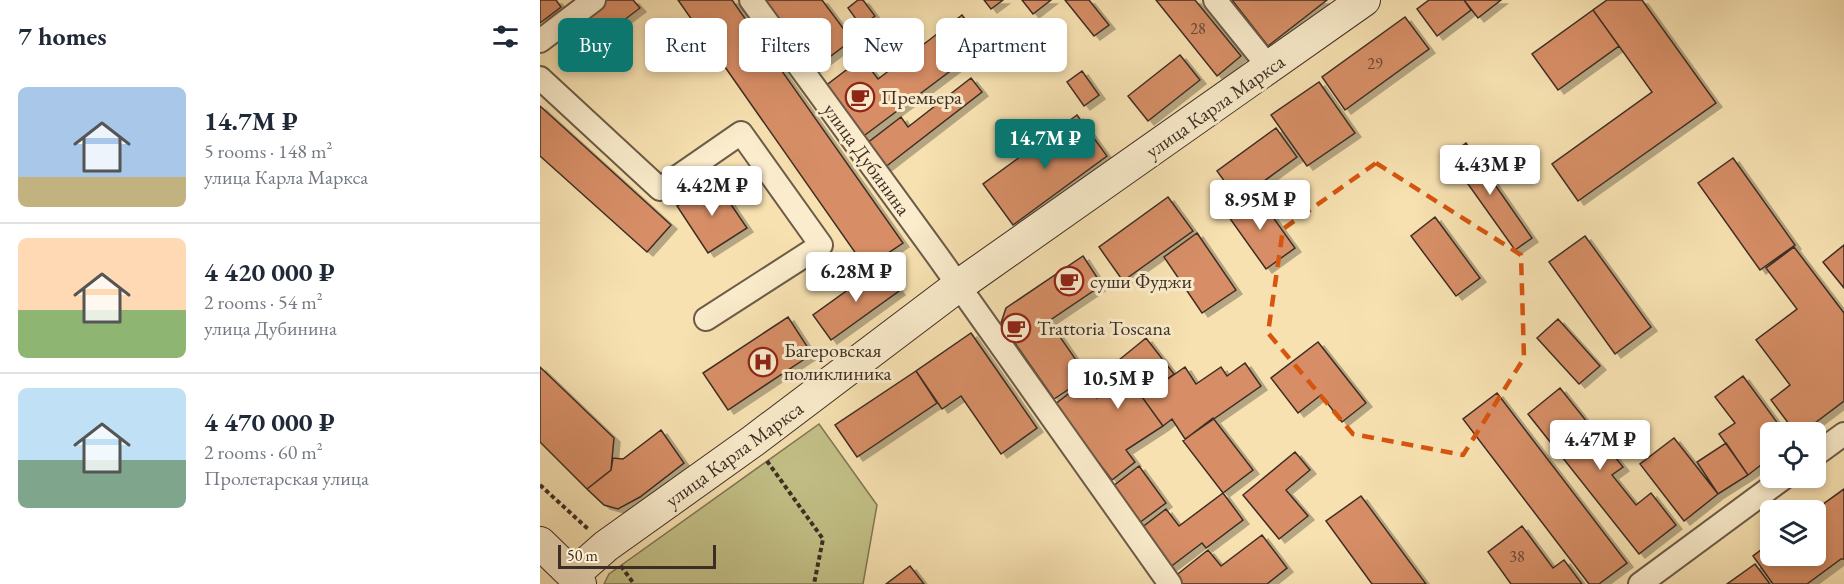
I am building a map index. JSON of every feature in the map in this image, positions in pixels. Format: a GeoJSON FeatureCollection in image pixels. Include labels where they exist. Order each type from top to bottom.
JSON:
{"type":"FeatureCollection","features":[{"type":"Feature","properties":{"kind":"main road","name":"улица Карла Маркса"},"geometry":{"type":"LineString","coordinates":[[576,579],[606,546],[753,441],[958,286],[1364,0]]}},
{"type":"Feature","properties":{"kind":"main road"},"geometry":{"type":"LineString","coordinates":[[540,543],[576,579]]}},
{"type":"Feature","properties":{"kind":"street"},"geometry":{"type":"LineString","coordinates":[[540,41],[594,0]]}},
{"type":"Feature","properties":{"kind":"street","name":"улица Дубинина"},"geometry":{"type":"LineString","coordinates":[[751,0],[1170,584]]}},
{"type":"Feature","properties":{"kind":"street"},"geometry":{"type":"LineString","coordinates":[[1215,0],[1269,67]]}},
{"type":"Feature","properties":{"kind":"street"},"geometry":{"type":"LineString","coordinates":[[540,78],[660,189],[741,133],[821,244],[706,319]]}},
{"type":"Feature","properties":{"kind":"street"},"geometry":{"type":"LineString","coordinates":[[1826,447],[1844,434]]}},
{"type":"Feature","properties":{"kind":"street"},"geometry":{"type":"LineString","coordinates":[[1640,584],[1770,488]]}},
{"type":"Feature","properties":{"kind":"path"},"geometry":{"type":"LineString","coordinates":[[753,441],[823,539],[814,584]]}},
{"type":"Feature","properties":{"kind":"highlighted area"},"geometry":{"type":"Polygon","coordinates":[[[1376,163],[1521,255],[1524,358],[1463,455],[1353,434],[1268,333],[1283,229],[1376,163]]]}},
{"type":"Feature","properties":{"kind":"shaded area"},"geometry":{"type":"Polygon","coordinates":[[[819,424],[877,505],[863,584],[604,584],[609,574],[819,424]]]}},
{"type":"Feature","properties":{"kind":"building"},"geometry":{"type":"Polygon","coordinates":[[[540,0],[556,0],[561,7],[540,23],[540,0]]]}},
{"type":"Feature","properties":{"kind":"building"},"geometry":{"type":"Polygon","coordinates":[[[603,0],[633,0],[640,8],[627,18],[579,18],[603,0]]]}},
{"type":"Feature","properties":{"kind":"building"},"geometry":{"type":"Polygon","coordinates":[[[678,0],[732,0],[745,18],[739,18],[739,72],[783,72],[903,243],[866,268],[727,70],[727,18],[691,18],[678,0]]]}},
{"type":"Feature","properties":{"kind":"building"},"geometry":{"type":"Polygon","coordinates":[[[763,0],[822,0],[843,28],[843,47],[831,56],[831,18],[777,18],[763,0]]]}},
{"type":"Feature","properties":{"kind":"building"},"geometry":{"type":"Polygon","coordinates":[[[858,0],[863,0],[875,16],[855,18],[848,8],[858,0]]]}},
{"type":"Feature","properties":{"kind":"building"},"geometry":{"type":"Polygon","coordinates":[[[984,0],[1003,0],[991,9],[984,0]]]}},
{"type":"Feature","properties":{"kind":"building"},"geometry":{"type":"Polygon","coordinates":[[[1022,0],[1051,0],[1033,14],[1022,0]]]}},
{"type":"Feature","properties":{"kind":"building"},"geometry":{"type":"Polygon","coordinates":[[[1065,0],[1089,0],[1109,25],[1094,36],[1065,0]]]}},
{"type":"Feature","properties":{"kind":"building"},"geometry":{"type":"Polygon","coordinates":[[[1156,0],[1195,0],[1241,56],[1217,76],[1156,0]]]}},
{"type":"Feature","properties":{"kind":"building"},"geometry":{"type":"Polygon","coordinates":[[[1232,0],[1327,0],[1268,46],[1232,0]]]}},
{"type":"Feature","properties":{"kind":"building"},"geometry":{"type":"Polygon","coordinates":[[[1429,0],[1464,0],[1471,10],[1437,36],[1417,9],[1429,0]]]}},
{"type":"Feature","properties":{"kind":"building"},"geometry":{"type":"Polygon","coordinates":[[[1464,0],[1501,0],[1478,18],[1464,0]]]}},
{"type":"Feature","properties":{"kind":"building"},"geometry":{"type":"Polygon","coordinates":[[[1607,0],[1642,0],[1716,103],[1578,201],[1552,164],[1652,92],[1593,10],[1607,0]]]}},
{"type":"Feature","properties":{"kind":"building"},"geometry":{"type":"Polygon","coordinates":[[[1593,10],[1619,46],[1558,90],[1532,54],[1593,10]]]}},
{"type":"Feature","properties":{"kind":"building"},"geometry":{"type":"Polygon","coordinates":[[[1405,17],[1429,49],[1345,110],[1322,77],[1405,17]]]}},
{"type":"Feature","properties":{"kind":"building"},"geometry":{"type":"Polygon","coordinates":[[[936,35],[936,72],[949,72],[861,138],[824,87],[844,72],[873,72],[878,79],[887,72],[924,72],[924,44],[936,35]]]}},
{"type":"Feature","properties":{"kind":"building"},"geometry":{"type":"Polygon","coordinates":[[[1180,55],[1200,80],[1148,121],[1128,96],[1180,55]]]}},
{"type":"Feature","properties":{"kind":"building"},"geometry":{"type":"Polygon","coordinates":[[[1082,71],[1099,95],[1084,106],[1067,82],[1082,71]]]}},
{"type":"Feature","properties":{"kind":"building"},"geometry":{"type":"Polygon","coordinates":[[[971,78],[982,92],[884,168],[866,144],[901,117],[908,127],[971,78]]]}},
{"type":"Feature","properties":{"kind":"building"},"geometry":{"type":"Polygon","coordinates":[[[1319,82],[1355,133],[1307,166],[1271,115],[1319,82]]]}},
{"type":"Feature","properties":{"kind":"building"},"geometry":{"type":"Polygon","coordinates":[[[540,106],[671,225],[647,252],[540,156],[540,106]]]}},
{"type":"Feature","properties":{"kind":"building"},"geometry":{"type":"Polygon","coordinates":[[[1077,115],[1107,156],[1013,225],[983,184],[1077,115]]]}},
{"type":"Feature","properties":{"kind":"building"},"geometry":{"type":"Polygon","coordinates":[[[1276,128],[1297,157],[1238,200],[1217,171],[1276,128]]]}},
{"type":"Feature","properties":{"kind":"building"},"geometry":{"type":"Polygon","coordinates":[[[1466,143],[1532,238],[1515,250],[1448,156],[1466,143]]]}},
{"type":"Feature","properties":{"kind":"building"},"geometry":{"type":"Polygon","coordinates":[[[1733,158],[1795,245],[1760,270],[1698,183],[1733,158]]]}},
{"type":"Feature","properties":{"kind":"building"},"geometry":{"type":"Polygon","coordinates":[[[715,181],[747,228],[708,253],[677,206],[715,181]]]}},
{"type":"Feature","properties":{"kind":"building"},"geometry":{"type":"Polygon","coordinates":[[[1255,192],[1295,248],[1266,269],[1226,213],[1255,192]]]}},
{"type":"Feature","properties":{"kind":"building"},"geometry":{"type":"Polygon","coordinates":[[[1168,197],[1193,231],[1123,281],[1099,247],[1168,197]]]}},
{"type":"Feature","properties":{"kind":"building"},"geometry":{"type":"Polygon","coordinates":[[[1435,217],[1480,278],[1456,296],[1411,236],[1435,217]]]}},
{"type":"Feature","properties":{"kind":"building"},"geometry":{"type":"Polygon","coordinates":[[[1197,233],[1236,290],[1202,313],[1164,257],[1197,233]]]}},
{"type":"Feature","properties":{"kind":"building"},"geometry":{"type":"Polygon","coordinates":[[[1585,236],[1651,327],[1615,354],[1549,262],[1585,236]]]}},
{"type":"Feature","properties":{"kind":"building"},"geometry":{"type":"Polygon","coordinates":[[[1844,245],[1844,288],[1823,262],[1844,245]]]}},
{"type":"Feature","properties":{"kind":"building"},"geometry":{"type":"Polygon","coordinates":[[[1794,247],[1844,313],[1844,401],[1816,422],[1788,422],[1771,400],[1790,385],[1756,340],[1797,309],[1766,268],[1794,247]]]}},
{"type":"Feature","properties":{"kind":"building"},"geometry":{"type":"Polygon","coordinates":[[[1083,256],[1102,285],[1049,321],[1085,373],[1081,381],[1054,399],[1001,323],[1006,308],[1083,256]]]}},
{"type":"Feature","properties":{"kind":"building"},"geometry":{"type":"Polygon","coordinates":[[[881,266],[899,291],[831,340],[813,315],[881,266]]]}},
{"type":"Feature","properties":{"kind":"building"},"geometry":{"type":"Polygon","coordinates":[[[788,317],[812,354],[728,410],[703,373],[788,317]]]}},
{"type":"Feature","properties":{"kind":"building"},"geometry":{"type":"Polygon","coordinates":[[[1558,319],[1600,366],[1579,384],[1537,338],[1558,319]]]}},
{"type":"Feature","properties":{"kind":"building"},"geometry":{"type":"Polygon","coordinates":[[[971,333],[1037,428],[1001,454],[961,396],[942,409],[916,371],[971,333]]]}},
{"type":"Feature","properties":{"kind":"building"},"geometry":{"type":"Polygon","coordinates":[[[1146,338],[1174,374],[1142,397],[1163,426],[1126,450],[1135,462],[1112,480],[1054,405],[1084,382],[1097,398],[1124,377],[1114,364],[1146,338]]]}},
{"type":"Feature","properties":{"kind":"building"},"geometry":{"type":"Polygon","coordinates":[[[1318,342],[1366,403],[1342,422],[1321,395],[1298,413],[1271,378],[1318,342]]]}},
{"type":"Feature","properties":{"kind":"building"},"geometry":{"type":"Polygon","coordinates":[[[1245,363],[1261,386],[1185,439],[1172,419],[1163,426],[1142,397],[1185,367],[1196,384],[1221,367],[1227,376],[1245,363]]]}},
{"type":"Feature","properties":{"kind":"building"},"geometry":{"type":"Polygon","coordinates":[[[540,367],[614,438],[611,470],[587,489],[540,442],[540,367]]]}},
{"type":"Feature","properties":{"kind":"building"},"geometry":{"type":"Polygon","coordinates":[[[916,371],[937,403],[857,457],[835,425],[916,371]]]}},
{"type":"Feature","properties":{"kind":"building"},"geometry":{"type":"Polygon","coordinates":[[[1743,376],[1777,422],[1760,422],[1760,466],[1748,475],[1719,434],[1735,423],[1715,397],[1743,376]]]}},
{"type":"Feature","properties":{"kind":"building"},"geometry":{"type":"Polygon","coordinates":[[[1560,388],[1623,467],[1612,475],[1636,505],[1651,493],[1676,525],[1639,554],[1528,414],[1560,388]]]}},
{"type":"Feature","properties":{"kind":"building"},"geometry":{"type":"Polygon","coordinates":[[[1497,393],[1627,563],[1599,584],[1589,584],[1463,419],[1497,393]]]}},
{"type":"Feature","properties":{"kind":"building"},"geometry":{"type":"Polygon","coordinates":[[[1213,418],[1253,470],[1223,493],[1183,441],[1213,418]]]}},
{"type":"Feature","properties":{"kind":"building"},"geometry":{"type":"Polygon","coordinates":[[[661,430],[684,463],[640,497],[618,509],[604,505],[587,489],[611,470],[613,458],[623,459],[661,430]]]}},
{"type":"Feature","properties":{"kind":"building"},"geometry":{"type":"Polygon","coordinates":[[[1674,438],[1718,494],[1684,521],[1640,464],[1674,438]]]}},
{"type":"Feature","properties":{"kind":"building"},"geometry":{"type":"Polygon","coordinates":[[[1726,443],[1748,475],[1718,494],[1697,462],[1726,443]]]}},
{"type":"Feature","properties":{"kind":"building"},"geometry":{"type":"Polygon","coordinates":[[[1295,452],[1310,470],[1286,490],[1308,516],[1279,539],[1243,495],[1295,452]]]}},
{"type":"Feature","properties":{"kind":"building"},"geometry":{"type":"Polygon","coordinates":[[[1139,466],[1166,503],[1139,523],[1112,487],[1139,466]]]}},
{"type":"Feature","properties":{"kind":"building"},"geometry":{"type":"Polygon","coordinates":[[[1844,489],[1844,559],[1807,584],[1773,584],[1760,566],[1826,566],[1826,502],[1844,489]]]}},
{"type":"Feature","properties":{"kind":"building"},"geometry":{"type":"Polygon","coordinates":[[[1223,493],[1243,520],[1206,548],[1202,543],[1165,571],[1136,532],[1166,509],[1179,526],[1223,493]]]}},
{"type":"Feature","properties":{"kind":"building"},"geometry":{"type":"Polygon","coordinates":[[[1361,496],[1426,584],[1372,584],[1326,521],[1361,496]]]}},
{"type":"Feature","properties":{"kind":"building"},"geometry":{"type":"Polygon","coordinates":[[[1522,526],[1553,568],[1564,560],[1582,584],[1511,584],[1488,552],[1522,526]]]}},
{"type":"Feature","properties":{"kind":"building"},"geometry":{"type":"Polygon","coordinates":[[[1262,535],[1287,568],[1267,584],[1180,584],[1174,577],[1208,550],[1221,566],[1262,535]]]}},
{"type":"Feature","properties":{"kind":"building"},"geometry":{"type":"Polygon","coordinates":[[[1760,551],[1760,566],[1753,556],[1760,551]]]}},
{"type":"Feature","properties":{"kind":"building"},"geometry":{"type":"Polygon","coordinates":[[[1755,564],[1770,584],[1727,584],[1755,564]]]}},
{"type":"Feature","properties":{"kind":"building"},"geometry":{"type":"Polygon","coordinates":[[[910,566],[924,584],[886,584],[910,566]]]}},
{"type":"Feature","properties":{"kind":"place","name":"Премьера"},"geometry":{"type":"Point","coordinates":[860,97]}},
{"type":"Feature","properties":{"kind":"place","name":"суши Фуджи"},"geometry":{"type":"Point","coordinates":[1069,281]}},
{"type":"Feature","properties":{"kind":"place","name":"Trattoria Toscana"},"geometry":{"type":"Point","coordinates":[1016,328]}},
{"type":"Feature","properties":{"kind":"place","name":"Багеровская поликлиника"},"geometry":{"type":"Point","coordinates":[763,362]}}]}
